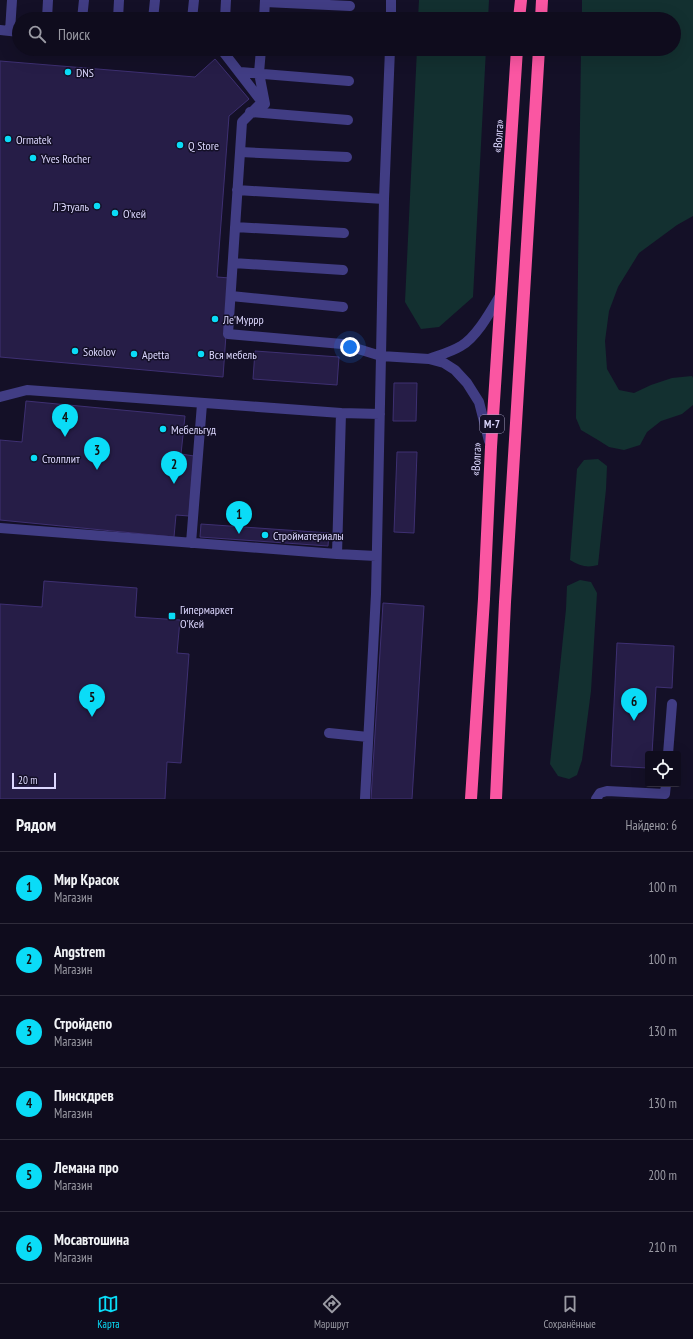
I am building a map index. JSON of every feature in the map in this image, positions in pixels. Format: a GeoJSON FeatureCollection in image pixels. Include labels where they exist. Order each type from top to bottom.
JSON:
{"type":"FeatureCollection","features":[{"type":"Feature","properties":{"kind":"highway"},"geometry":{"type":"LineString","coordinates":[[520,12],[521,0]]}},
{"type":"Feature","properties":{"kind":"highway"},"geometry":{"type":"LineString","coordinates":[[541,12],[542,0]]}},
{"type":"Feature","properties":{"kind":"highway","name":"«Волга»"},"geometry":{"type":"LineString","coordinates":[[471,799],[484,599],[491,447],[518,56]]}},
{"type":"Feature","properties":{"kind":"highway","name":"М-7"},"geometry":{"type":"LineString","coordinates":[[496,799],[505,602],[539,56]]}},
{"type":"Feature","properties":{"kind":"street"},"geometry":{"type":"LineString","coordinates":[[10,31],[12,0]]}},
{"type":"Feature","properties":{"kind":"street"},"geometry":{"type":"LineString","coordinates":[[47,12],[48,0]]}},
{"type":"Feature","properties":{"kind":"street"},"geometry":{"type":"LineString","coordinates":[[83,12],[84,0]]}},
{"type":"Feature","properties":{"kind":"street"},"geometry":{"type":"LineString","coordinates":[[118,12],[119,0]]}},
{"type":"Feature","properties":{"kind":"street"},"geometry":{"type":"LineString","coordinates":[[154,12],[155,0]]}},
{"type":"Feature","properties":{"kind":"street"},"geometry":{"type":"LineString","coordinates":[[193,12],[194,0]]}},
{"type":"Feature","properties":{"kind":"street"},"geometry":{"type":"LineString","coordinates":[[225,12],[226,0]]}},
{"type":"Feature","properties":{"kind":"street"},"geometry":{"type":"LineString","coordinates":[[391,0],[391,12]]}},
{"type":"Feature","properties":{"kind":"street"},"geometry":{"type":"LineString","coordinates":[[264,12],[265,1],[350,6]]}},
{"type":"Feature","properties":{"kind":"street"},"geometry":{"type":"LineString","coordinates":[[227,56],[262,102],[250,112],[242,122],[228,334],[342,344],[381,356],[429,359],[444,363],[455,370],[467,383],[479,402],[491,447]]}},
{"type":"Feature","properties":{"kind":"street"},"geometry":{"type":"LineString","coordinates":[[260,56],[259,73],[267,114]]}},
{"type":"Feature","properties":{"kind":"street"},"geometry":{"type":"LineString","coordinates":[[365,799],[376,594],[384,199],[390,56]]}},
{"type":"Feature","properties":{"kind":"street"},"geometry":{"type":"LineString","coordinates":[[240,72],[349,81]]}},
{"type":"Feature","properties":{"kind":"street"},"geometry":{"type":"LineString","coordinates":[[250,112],[348,120]]}},
{"type":"Feature","properties":{"kind":"street"},"geometry":{"type":"LineString","coordinates":[[240,152],[347,156]]}},
{"type":"Feature","properties":{"kind":"street"},"geometry":{"type":"LineString","coordinates":[[237,190],[384,199]]}},
{"type":"Feature","properties":{"kind":"street"},"geometry":{"type":"LineString","coordinates":[[235,227],[344,233]]}},
{"type":"Feature","properties":{"kind":"street"},"geometry":{"type":"LineString","coordinates":[[233,263],[343,270]]}},
{"type":"Feature","properties":{"kind":"street"},"geometry":{"type":"LineString","coordinates":[[429,359],[446,354],[463,345],[478,330],[501,294]]}},
{"type":"Feature","properties":{"kind":"street"},"geometry":{"type":"LineString","coordinates":[[231,296],[343,308]]}},
{"type":"Feature","properties":{"kind":"street"},"geometry":{"type":"LineString","coordinates":[[0,397],[27,390],[202,404],[380,414]]}},
{"type":"Feature","properties":{"kind":"street"},"geometry":{"type":"LineString","coordinates":[[191,543],[202,404]]}},
{"type":"Feature","properties":{"kind":"street"},"geometry":{"type":"LineString","coordinates":[[337,554],[341,413]]}},
{"type":"Feature","properties":{"kind":"street"},"geometry":{"type":"LineString","coordinates":[[0,528],[376,556]]}},
{"type":"Feature","properties":{"kind":"street"},"geometry":{"type":"LineString","coordinates":[[668,751],[672,704]]}},
{"type":"Feature","properties":{"kind":"street"},"geometry":{"type":"LineString","coordinates":[[329,733],[368,737]]}},
{"type":"Feature","properties":{"kind":"street"},"geometry":{"type":"LineString","coordinates":[[596,799],[600,793],[607,791],[665,794],[666,787]]}},
{"type":"Feature","properties":{"kind":"green space"},"geometry":{"type":"Polygon","coordinates":[[[419,0],[489,0],[488,12],[418,12],[419,0]]]}},
{"type":"Feature","properties":{"kind":"green space"},"geometry":{"type":"Polygon","coordinates":[[[582,0],[693,0],[693,216],[677,225],[639,253],[618,287],[609,311],[605,341],[607,369],[619,390],[634,393],[672,378],[692,376],[693,405],[682,414],[661,421],[647,432],[640,445],[624,450],[609,447],[581,430],[576,418],[581,56],[681,56],[681,12],[582,12],[582,0]]]}},
{"type":"Feature","properties":{"kind":"green space"},"geometry":{"type":"Polygon","coordinates":[[[417,56],[486,56],[473,297],[439,327],[421,329],[405,302],[417,56]]]}},
{"type":"Feature","properties":{"kind":"green space"},"geometry":{"type":"Polygon","coordinates":[[[598,459],[607,466],[606,489],[598,565],[587,566],[580,565],[570,560],[577,469],[584,460],[598,459]]]}},
{"type":"Feature","properties":{"kind":"green space"},"geometry":{"type":"Polygon","coordinates":[[[580,580],[591,582],[597,593],[591,691],[582,760],[577,775],[569,779],[558,776],[550,764],[567,586],[580,580]]]}},
{"type":"Feature","properties":{"kind":"building"},"geometry":{"type":"Polygon","coordinates":[[[215,59],[249,99],[229,116],[217,277],[230,278],[223,377],[0,357],[0,61],[195,77],[215,59]]]}},
{"type":"Feature","properties":{"kind":"building"},"geometry":{"type":"Polygon","coordinates":[[[255,351],[339,357],[337,385],[253,379],[255,351]]]}},
{"type":"Feature","properties":{"kind":"building"},"geometry":{"type":"Polygon","coordinates":[[[394,383],[417,383],[416,421],[393,421],[394,383]]]}},
{"type":"Feature","properties":{"kind":"building"},"geometry":{"type":"Polygon","coordinates":[[[26,401],[185,416],[181,454],[194,456],[189,516],[176,515],[174,537],[0,520],[0,440],[22,442],[26,401]]]}},
{"type":"Feature","properties":{"kind":"building"},"geometry":{"type":"Polygon","coordinates":[[[397,452],[417,452],[414,533],[394,532],[397,452]]]}},
{"type":"Feature","properties":{"kind":"building","name":"Стройматериалы"},"geometry":{"type":"Polygon","coordinates":[[[201,524],[329,533],[328,546],[200,537],[201,524]]]}},
{"type":"Feature","properties":{"kind":"building"},"geometry":{"type":"Polygon","coordinates":[[[44,581],[137,588],[135,617],[180,620],[177,653],[189,654],[181,763],[167,762],[165,799],[0,799],[0,604],[42,607],[44,581]]]}},
{"type":"Feature","properties":{"kind":"building"},"geometry":{"type":"Polygon","coordinates":[[[383,603],[424,606],[412,799],[371,799],[383,603]]]}},
{"type":"Feature","properties":{"kind":"building"},"geometry":{"type":"Polygon","coordinates":[[[617,643],[674,646],[672,688],[656,687],[652,751],[645,751],[645,768],[611,766],[617,643]]]}},
{"type":"Feature","properties":{"kind":"place","name":"DNS"},"geometry":{"type":"Point","coordinates":[68,72]}},
{"type":"Feature","properties":{"kind":"place","name":"Ormatek"},"geometry":{"type":"Point","coordinates":[8,139]}},
{"type":"Feature","properties":{"kind":"place","name":"Q Store"},"geometry":{"type":"Point","coordinates":[180,145]}},
{"type":"Feature","properties":{"kind":"place","name":"Yves Rocher"},"geometry":{"type":"Point","coordinates":[33,158]}},
{"type":"Feature","properties":{"kind":"place","name":"Л'Этуаль"},"geometry":{"type":"Point","coordinates":[97,206]}},
{"type":"Feature","properties":{"kind":"place","name":"О’кей"},"geometry":{"type":"Point","coordinates":[115,213]}},
{"type":"Feature","properties":{"kind":"place","name":"Ле'Муррр"},"geometry":{"type":"Point","coordinates":[215,319]}},
{"type":"Feature","properties":{"kind":"place","name":"Sokolov"},"geometry":{"type":"Point","coordinates":[75,351]}},
{"type":"Feature","properties":{"kind":"place","name":"Apetta"},"geometry":{"type":"Point","coordinates":[134,354]}},
{"type":"Feature","properties":{"kind":"place","name":"Вся мебель"},"geometry":{"type":"Point","coordinates":[201,354]}},
{"type":"Feature","properties":{"kind":"place","name":"Мебельгуд"},"geometry":{"type":"Point","coordinates":[163,429]}},
{"type":"Feature","properties":{"kind":"place","name":"Пинскдрев"},"geometry":{"type":"Point","coordinates":[65,437]}},
{"type":"Feature","properties":{"kind":"place","name":"Столплит"},"geometry":{"type":"Point","coordinates":[34,458]}},
{"type":"Feature","properties":{"kind":"place","name":"Стройдепо"},"geometry":{"type":"Point","coordinates":[97,470]}},
{"type":"Feature","properties":{"kind":"place","name":"Angstrem"},"geometry":{"type":"Point","coordinates":[174,484]}},
{"type":"Feature","properties":{"kind":"place","name":"Мир Красок"},"geometry":{"type":"Point","coordinates":[239,534]}},
{"type":"Feature","properties":{"kind":"place","name":"Стройматериалы"},"geometry":{"type":"Point","coordinates":[265,535]}},
{"type":"Feature","properties":{"kind":"place","name":"Гипермаркет О'Кей"},"geometry":{"type":"Point","coordinates":[172,616]}},
{"type":"Feature","properties":{"kind":"place","name":"Лемана про"},"geometry":{"type":"Point","coordinates":[92,717]}},
{"type":"Feature","properties":{"kind":"place","name":"Мосавтошина"},"geometry":{"type":"Point","coordinates":[634,721]}}]}
